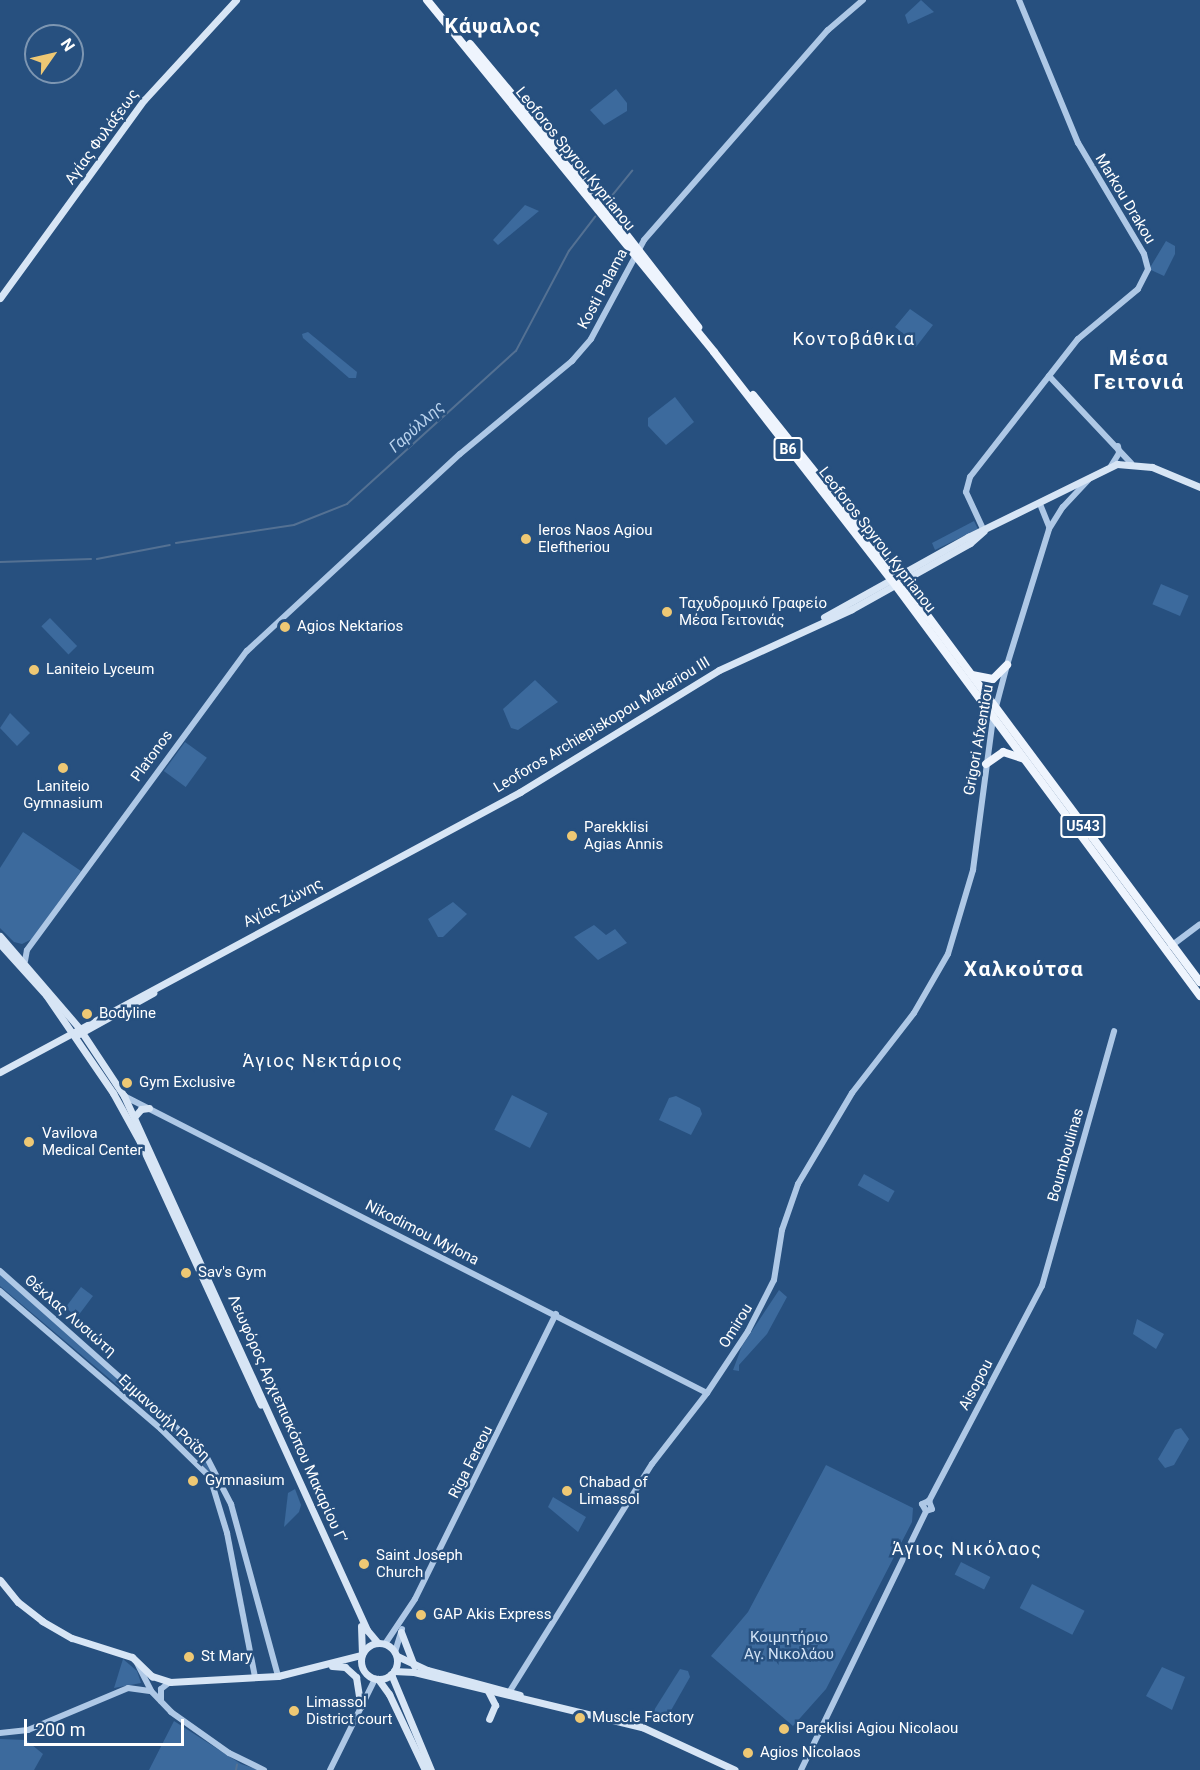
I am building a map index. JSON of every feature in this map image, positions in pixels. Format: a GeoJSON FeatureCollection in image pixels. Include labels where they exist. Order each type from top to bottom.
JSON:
{"type":"FeatureCollection","features":[{"type":"Feature","properties":{"kind":"main road","name":"Αγίας Φυλάξεως"},"geometry":{"type":"LineString","coordinates":[[0,298],[144,100],[236,0]]}},
{"type":"Feature","properties":{"kind":"main road","name":"Leoforos Spyrou Kyprianou"},"geometry":{"type":"LineString","coordinates":[[427,0],[637,253]]}},
{"type":"Feature","properties":{"kind":"main road","name":"Leoforos Spyrou Kyprianou"},"geometry":{"type":"LineString","coordinates":[[432,0],[637,253],[971,674],[1169,947],[1200,996]]}},
{"type":"Feature","properties":{"kind":"main road","name":"Leoforos Archiepiskopou Makariou III"},"geometry":{"type":"LineString","coordinates":[[424,843],[563,768],[664,700],[737,660],[796,634],[984,531],[1111,466],[1131,463],[1200,484]]}},
{"type":"Feature","properties":{"kind":"main road","name":"Leoforos Spyrou Kyprianou"},"geometry":{"type":"LineString","coordinates":[[897,580],[993,718],[1169,947],[1200,982]]}},
{"type":"Feature","properties":{"kind":"main road"},"geometry":{"type":"LineString","coordinates":[[971,674],[993,679],[1007,665]]}},
{"type":"Feature","properties":{"kind":"main road"},"geometry":{"type":"LineString","coordinates":[[986,764],[1003,752],[1014,752],[1028,762]]}},
{"type":"Feature","properties":{"kind":"main road","name":"Αγίας Ζώνης"},"geometry":{"type":"LineString","coordinates":[[3,1071],[147,999],[156,990],[233,944],[424,843]]}},
{"type":"Feature","properties":{"kind":"main road","name":"Λεωφόρος Αρχιεπισκόπου Μακαρίου Γ’"},"geometry":{"type":"LineString","coordinates":[[0,936],[26,961],[124,1096],[135,1116],[367,1630],[377,1642]]}},
{"type":"Feature","properties":{"kind":"main road","name":"Λεωφόρος Αρχιεπισκόπου Μακαρίου Γ’"},"geometry":{"type":"LineString","coordinates":[[0,944],[78,1032],[132,1127],[356,1612],[363,1630],[362,1654]]}},
{"type":"Feature","properties":{"kind":"main road"},"geometry":{"type":"LineString","coordinates":[[135,1116],[141,1109],[149,1108]]}},
{"type":"Feature","properties":{"kind":"main road"},"geometry":{"type":"LineString","coordinates":[[0,1580],[18,1602],[50,1626],[72,1638],[134,1659],[152,1676],[170,1682],[278,1676],[329,1665],[362,1654],[377,1642],[386,1644],[414,1666],[510,1691],[531,1699]]}},
{"type":"Feature","properties":{"kind":"main road"},"geometry":{"type":"LineString","coordinates":[[401,1632],[414,1666]]}},
{"type":"Feature","properties":{"kind":"main road"},"geometry":{"type":"LineString","coordinates":[[362,1654],[365,1672],[377,1679],[389,1694],[425,1770]]}},
{"type":"Feature","properties":{"kind":"main road"},"geometry":{"type":"LineString","coordinates":[[396,1654],[392,1672],[394,1688],[431,1770]]}},
{"type":"Feature","properties":{"kind":"main road"},"geometry":{"type":"LineString","coordinates":[[329,1665],[345,1667],[356,1677],[360,1707]]}},
{"type":"Feature","properties":{"kind":"main road"},"geometry":{"type":"LineString","coordinates":[[377,1679],[392,1672],[414,1672],[642,1727],[735,1770]]}},
{"type":"Feature","properties":{"kind":"main road"},"geometry":{"type":"LineString","coordinates":[[488,1691],[495,1705],[489,1719]]}},
{"type":"Feature","properties":{"kind":"street","name":"Kosti Palama"},"geometry":{"type":"LineString","coordinates":[[313,589],[460,454],[572,361],[595,332],[637,253],[812,48],[863,0]]}},
{"type":"Feature","properties":{"kind":"street","name":"Markou Drakou"},"geometry":{"type":"LineString","coordinates":[[984,531],[969,503],[966,485],[1078,339],[1138,289],[1148,269],[1144,254],[1077,143],[1019,0]]}},
{"type":"Feature","properties":{"kind":"street"},"geometry":{"type":"LineString","coordinates":[[1049,376],[1118,444],[1131,463]]}},
{"type":"Feature","properties":{"kind":"street"},"geometry":{"type":"LineString","coordinates":[[1111,466],[1119,453],[1118,444]]}},
{"type":"Feature","properties":{"kind":"street","name":"Grigori Afxentiou"},"geometry":{"type":"LineString","coordinates":[[946,957],[973,870],[993,718],[1007,665],[1049,530],[1063,507],[1089,479]]}},
{"type":"Feature","properties":{"kind":"street"},"geometry":{"type":"LineString","coordinates":[[1040,504],[1047,513],[1049,530]]}},
{"type":"Feature","properties":{"kind":"street","name":"Platonos"},"geometry":{"type":"LineString","coordinates":[[27,951],[222,681],[313,589]]}},
{"type":"Feature","properties":{"kind":"street"},"geometry":{"type":"LineString","coordinates":[[1169,947],[1200,924]]}},
{"type":"Feature","properties":{"kind":"street"},"geometry":{"type":"LineString","coordinates":[[16,952],[27,951],[26,961]]}},
{"type":"Feature","properties":{"kind":"street","name":"Omirou"},"geometry":{"type":"LineString","coordinates":[[510,1691],[652,1464],[707,1393],[769,1293],[798,1184],[852,1093],[914,1013],[946,957]]}},
{"type":"Feature","properties":{"kind":"street","name":"Boumboulinas"},"geometry":{"type":"LineString","coordinates":[[1042,1286],[1114,1031]]}},
{"type":"Feature","properties":{"kind":"street","name":"Nikodimou Mylona"},"geometry":{"type":"LineString","coordinates":[[124,1096],[556,1314],[707,1393]]}},
{"type":"Feature","properties":{"kind":"street","name":"Θέκλας Λυσιώτη"},"geometry":{"type":"LineString","coordinates":[[0,1271],[204,1452],[222,1482],[278,1676]]}},
{"type":"Feature","properties":{"kind":"street","name":"Aisopou"},"geometry":{"type":"LineString","coordinates":[[801,1770],[927,1511],[922,1504],[930,1498],[1042,1286]]}},
{"type":"Feature","properties":{"kind":"street","name":"Εμμανουήλ Ροΐδη"},"geometry":{"type":"LineString","coordinates":[[0,1290],[161,1429],[214,1485],[247,1622],[255,1677]]}},
{"type":"Feature","properties":{"kind":"street","name":"Riga Fereou"},"geometry":{"type":"LineString","coordinates":[[386,1644],[404,1620],[556,1314]]}},
{"type":"Feature","properties":{"kind":"street"},"geometry":{"type":"LineString","coordinates":[[214,1485],[222,1482]]}},
{"type":"Feature","properties":{"kind":"street","name":"Riga Fereou"},"geometry":{"type":"LineString","coordinates":[[396,1654],[404,1620]]}},
{"type":"Feature","properties":{"kind":"street"},"geometry":{"type":"LineString","coordinates":[[134,1659],[151,1691],[162,1702],[207,1739],[264,1770]]}},
{"type":"Feature","properties":{"kind":"street"},"geometry":{"type":"LineString","coordinates":[[330,1770],[360,1707],[377,1679]]}},
{"type":"Feature","properties":{"kind":"street"},"geometry":{"type":"LineString","coordinates":[[162,1702],[161,1689],[170,1682]]}},
{"type":"Feature","properties":{"kind":"street"},"geometry":{"type":"LineString","coordinates":[[0,1733],[28,1731],[128,1688],[151,1691]]}},
{"type":"Feature","properties":{"kind":"green space"},"geometry":{"type":"Polygon","coordinates":[[[921,0],[934,12],[908,24],[905,15],[921,0]]]}},
{"type":"Feature","properties":{"kind":"green space"},"geometry":{"type":"Polygon","coordinates":[[[616,89],[627,103],[627,111],[604,125],[590,110],[616,89]]]}},
{"type":"Feature","properties":{"kind":"green space"},"geometry":{"type":"Polygon","coordinates":[[[525,205],[539,211],[498,245],[493,240],[525,205]]]}},
{"type":"Feature","properties":{"kind":"green space"},"geometry":{"type":"Polygon","coordinates":[[[1166,241],[1175,246],[1175,254],[1164,276],[1151,270],[1151,266],[1166,241]]]}},
{"type":"Feature","properties":{"kind":"green space"},"geometry":{"type":"Polygon","coordinates":[[[910,309],[933,325],[916,347],[902,342],[905,335],[895,327],[910,309]]]}},
{"type":"Feature","properties":{"kind":"green space"},"geometry":{"type":"Polygon","coordinates":[[[308,332],[357,372],[356,378],[349,378],[303,338],[302,334],[308,332]]]}},
{"type":"Feature","properties":{"kind":"green space"},"geometry":{"type":"Polygon","coordinates":[[[675,397],[694,422],[666,445],[648,426],[648,418],[675,397]]]}},
{"type":"Feature","properties":{"kind":"green space"},"geometry":{"type":"Polygon","coordinates":[[[974,521],[978,529],[935,550],[932,543],[974,521]]]}},
{"type":"Feature","properties":{"kind":"green space"},"geometry":{"type":"Polygon","coordinates":[[[1161,584],[1189,596],[1180,616],[1152,604],[1161,584]]]}},
{"type":"Feature","properties":{"kind":"green space"},"geometry":{"type":"Polygon","coordinates":[[[50,618],[77,646],[68,654],[41,626],[50,618]]]}},
{"type":"Feature","properties":{"kind":"green space"},"geometry":{"type":"Polygon","coordinates":[[[535,680],[558,702],[518,730],[511,728],[503,709],[535,680]]]}},
{"type":"Feature","properties":{"kind":"green space"},"geometry":{"type":"Polygon","coordinates":[[[10,713],[30,733],[17,746],[0,728],[10,713]]]}},
{"type":"Feature","properties":{"kind":"green space"},"geometry":{"type":"Polygon","coordinates":[[[185,742],[207,758],[186,787],[164,771],[185,742]]]}},
{"type":"Feature","properties":{"kind":"green space"},"geometry":{"type":"Polygon","coordinates":[[[23,832],[81,871],[32,939],[22,944],[14,942],[0,928],[0,868],[23,832]]]}},
{"type":"Feature","properties":{"kind":"green space"},"geometry":{"type":"Polygon","coordinates":[[[453,902],[467,914],[443,937],[438,937],[428,919],[453,902]]]}},
{"type":"Feature","properties":{"kind":"green space"},"geometry":{"type":"Polygon","coordinates":[[[594,925],[606,935],[615,929],[627,943],[598,960],[574,937],[594,925]]]}},
{"type":"Feature","properties":{"kind":"green space"},"geometry":{"type":"Polygon","coordinates":[[[512,1095],[548,1113],[530,1148],[494,1130],[512,1095]]]}},
{"type":"Feature","properties":{"kind":"green space"},"geometry":{"type":"Polygon","coordinates":[[[676,1096],[700,1108],[702,1114],[691,1135],[659,1120],[669,1098],[676,1096]]]}},
{"type":"Feature","properties":{"kind":"green space"},"geometry":{"type":"Polygon","coordinates":[[[864,1174],[895,1191],[888,1202],[858,1185],[864,1174]]]}},
{"type":"Feature","properties":{"kind":"green space"},"geometry":{"type":"Polygon","coordinates":[[[0,1274],[200,1451],[216,1479],[169,1429],[0,1286],[0,1274]]]}},
{"type":"Feature","properties":{"kind":"green space"},"geometry":{"type":"Polygon","coordinates":[[[81,1287],[93,1296],[77,1317],[65,1308],[81,1287]]]}},
{"type":"Feature","properties":{"kind":"green space"},"geometry":{"type":"Polygon","coordinates":[[[779,1290],[787,1297],[767,1334],[739,1365],[739,1371],[733,1370],[742,1346],[779,1290]]]}},
{"type":"Feature","properties":{"kind":"green space"},"geometry":{"type":"Polygon","coordinates":[[[1137,1319],[1164,1334],[1156,1349],[1133,1334],[1137,1319]]]}},
{"type":"Feature","properties":{"kind":"green space"},"geometry":{"type":"Polygon","coordinates":[[[1181,1428],[1189,1439],[1174,1465],[1165,1468],[1158,1459],[1175,1430],[1181,1428]]]}},
{"type":"Feature","properties":{"kind":"green space","name":"Κοιμητήριο Αγ. Νικολάου"},"geometry":{"type":"Polygon","coordinates":[[[826,1465],[913,1508],[912,1522],[826,1689],[793,1726],[711,1656],[748,1612],[826,1465]]]}},
{"type":"Feature","properties":{"kind":"green space"},"geometry":{"type":"Polygon","coordinates":[[[295,1489],[301,1505],[299,1512],[284,1527],[288,1493],[295,1489]]]}},
{"type":"Feature","properties":{"kind":"green space"},"geometry":{"type":"Polygon","coordinates":[[[553,1497],[586,1517],[578,1532],[548,1507],[553,1497]]]}},
{"type":"Feature","properties":{"kind":"green space"},"geometry":{"type":"Polygon","coordinates":[[[961,1562],[990,1577],[984,1589],[955,1574],[961,1562]]]}},
{"type":"Feature","properties":{"kind":"green space"},"geometry":{"type":"Polygon","coordinates":[[[1032,1584],[1085,1611],[1072,1635],[1020,1608],[1032,1584]]]}},
{"type":"Feature","properties":{"kind":"green space"},"geometry":{"type":"Polygon","coordinates":[[[123,1659],[137,1671],[141,1683],[114,1688],[123,1659]]]}},
{"type":"Feature","properties":{"kind":"green space"},"geometry":{"type":"Polygon","coordinates":[[[1162,1667],[1185,1677],[1172,1710],[1146,1696],[1162,1667]]]}},
{"type":"Feature","properties":{"kind":"green space"},"geometry":{"type":"Polygon","coordinates":[[[680,1669],[688,1671],[690,1677],[665,1721],[651,1715],[680,1669]]]}},
{"type":"Feature","properties":{"kind":"green space"},"geometry":{"type":"Polygon","coordinates":[[[174,1721],[241,1764],[259,1770],[149,1770],[174,1721]]]}},
{"type":"Feature","properties":{"kind":"green space"},"geometry":{"type":"Polygon","coordinates":[[[0,1739],[26,1740],[43,1754],[34,1770],[0,1770],[0,1739]]]}},
{"type":"Feature","properties":{"kind":"waterway","name":"Γαρύλλης"},"geometry":{"type":"LineString","coordinates":[[607,202],[632,171]]}},
{"type":"Feature","properties":{"kind":"waterway","name":"Γαρύλλης"},"geometry":{"type":"LineString","coordinates":[[176,543],[294,525],[347,504],[516,351],[569,251],[595,217]]}},
{"type":"Feature","properties":{"kind":"waterway","name":"Γαρύλλης"},"geometry":{"type":"LineString","coordinates":[[97,559],[170,545]]}},
{"type":"Feature","properties":{"kind":"waterway","name":"Γαρύλλης"},"geometry":{"type":"LineString","coordinates":[[0,562],[91,559]]}},
{"type":"Feature","properties":{"kind":"waterway"},"geometry":{"type":"LineString","coordinates":[[236,1770],[237,1765]]}},
{"type":"Feature","properties":{"kind":"place","name":"Ieros Naos Agiou Eleftheriou"},"geometry":{"type":"Point","coordinates":[526,539]}},
{"type":"Feature","properties":{"kind":"place","name":"Ταχυδρομικό Γραφείο Μέσα Γειτονιάς"},"geometry":{"type":"Point","coordinates":[667,612]}},
{"type":"Feature","properties":{"kind":"place","name":"Agios Nektarios"},"geometry":{"type":"Point","coordinates":[285,627]}},
{"type":"Feature","properties":{"kind":"place","name":"Laniteio Lyceum"},"geometry":{"type":"Point","coordinates":[34,670]}},
{"type":"Feature","properties":{"kind":"place","name":"Laniteio Gymnasium"},"geometry":{"type":"Point","coordinates":[63,768]}},
{"type":"Feature","properties":{"kind":"place","name":"Parekklisi Agias Annis"},"geometry":{"type":"Point","coordinates":[572,836]}},
{"type":"Feature","properties":{"kind":"place","name":"Bodyline"},"geometry":{"type":"Point","coordinates":[87,1014]}},
{"type":"Feature","properties":{"kind":"place","name":"Gym Exclusive"},"geometry":{"type":"Point","coordinates":[127,1083]}},
{"type":"Feature","properties":{"kind":"place","name":"Vavilova Medical Center"},"geometry":{"type":"Point","coordinates":[29,1142]}},
{"type":"Feature","properties":{"kind":"place","name":"Sav's Gym"},"geometry":{"type":"Point","coordinates":[186,1273]}},
{"type":"Feature","properties":{"kind":"place","name":"Gymnasium"},"geometry":{"type":"Point","coordinates":[193,1481]}},
{"type":"Feature","properties":{"kind":"place","name":"Chabad of Limassol"},"geometry":{"type":"Point","coordinates":[567,1491]}},
{"type":"Feature","properties":{"kind":"place","name":"Saint Joseph Church"},"geometry":{"type":"Point","coordinates":[364,1564]}},
{"type":"Feature","properties":{"kind":"place","name":"GAP Akis Express"},"geometry":{"type":"Point","coordinates":[421,1615]}},
{"type":"Feature","properties":{"kind":"place","name":"St Mary"},"geometry":{"type":"Point","coordinates":[189,1657]}},
{"type":"Feature","properties":{"kind":"place","name":"Limassol District court"},"geometry":{"type":"Point","coordinates":[294,1711]}},
{"type":"Feature","properties":{"kind":"place","name":"Muscle Factory"},"geometry":{"type":"Point","coordinates":[580,1718]}},
{"type":"Feature","properties":{"kind":"place","name":"Pareklisi Agiou Nicolaou"},"geometry":{"type":"Point","coordinates":[784,1729]}},
{"type":"Feature","properties":{"kind":"place","name":"Agios Nicolaos"},"geometry":{"type":"Point","coordinates":[748,1753]}},
{"type":"Feature","properties":{"kind":"district","name":"Κάψαλος"},"geometry":{"type":"Point","coordinates":[493,26]}},
{"type":"Feature","properties":{"kind":"district","name":"Κοντοβάθκια"},"geometry":{"type":"Point","coordinates":[854,339]}},
{"type":"Feature","properties":{"kind":"district","name":"Μέσα Γειτονιά"},"geometry":{"type":"Point","coordinates":[1139,370]}},
{"type":"Feature","properties":{"kind":"district","name":"Χαλκούτσα"},"geometry":{"type":"Point","coordinates":[1024,969]}},
{"type":"Feature","properties":{"kind":"district","name":"Άγιος Νεκτάριος"},"geometry":{"type":"Point","coordinates":[323,1061]}},
{"type":"Feature","properties":{"kind":"district","name":"Άγιος Νικόλαος"},"geometry":{"type":"Point","coordinates":[967,1549]}}]}
